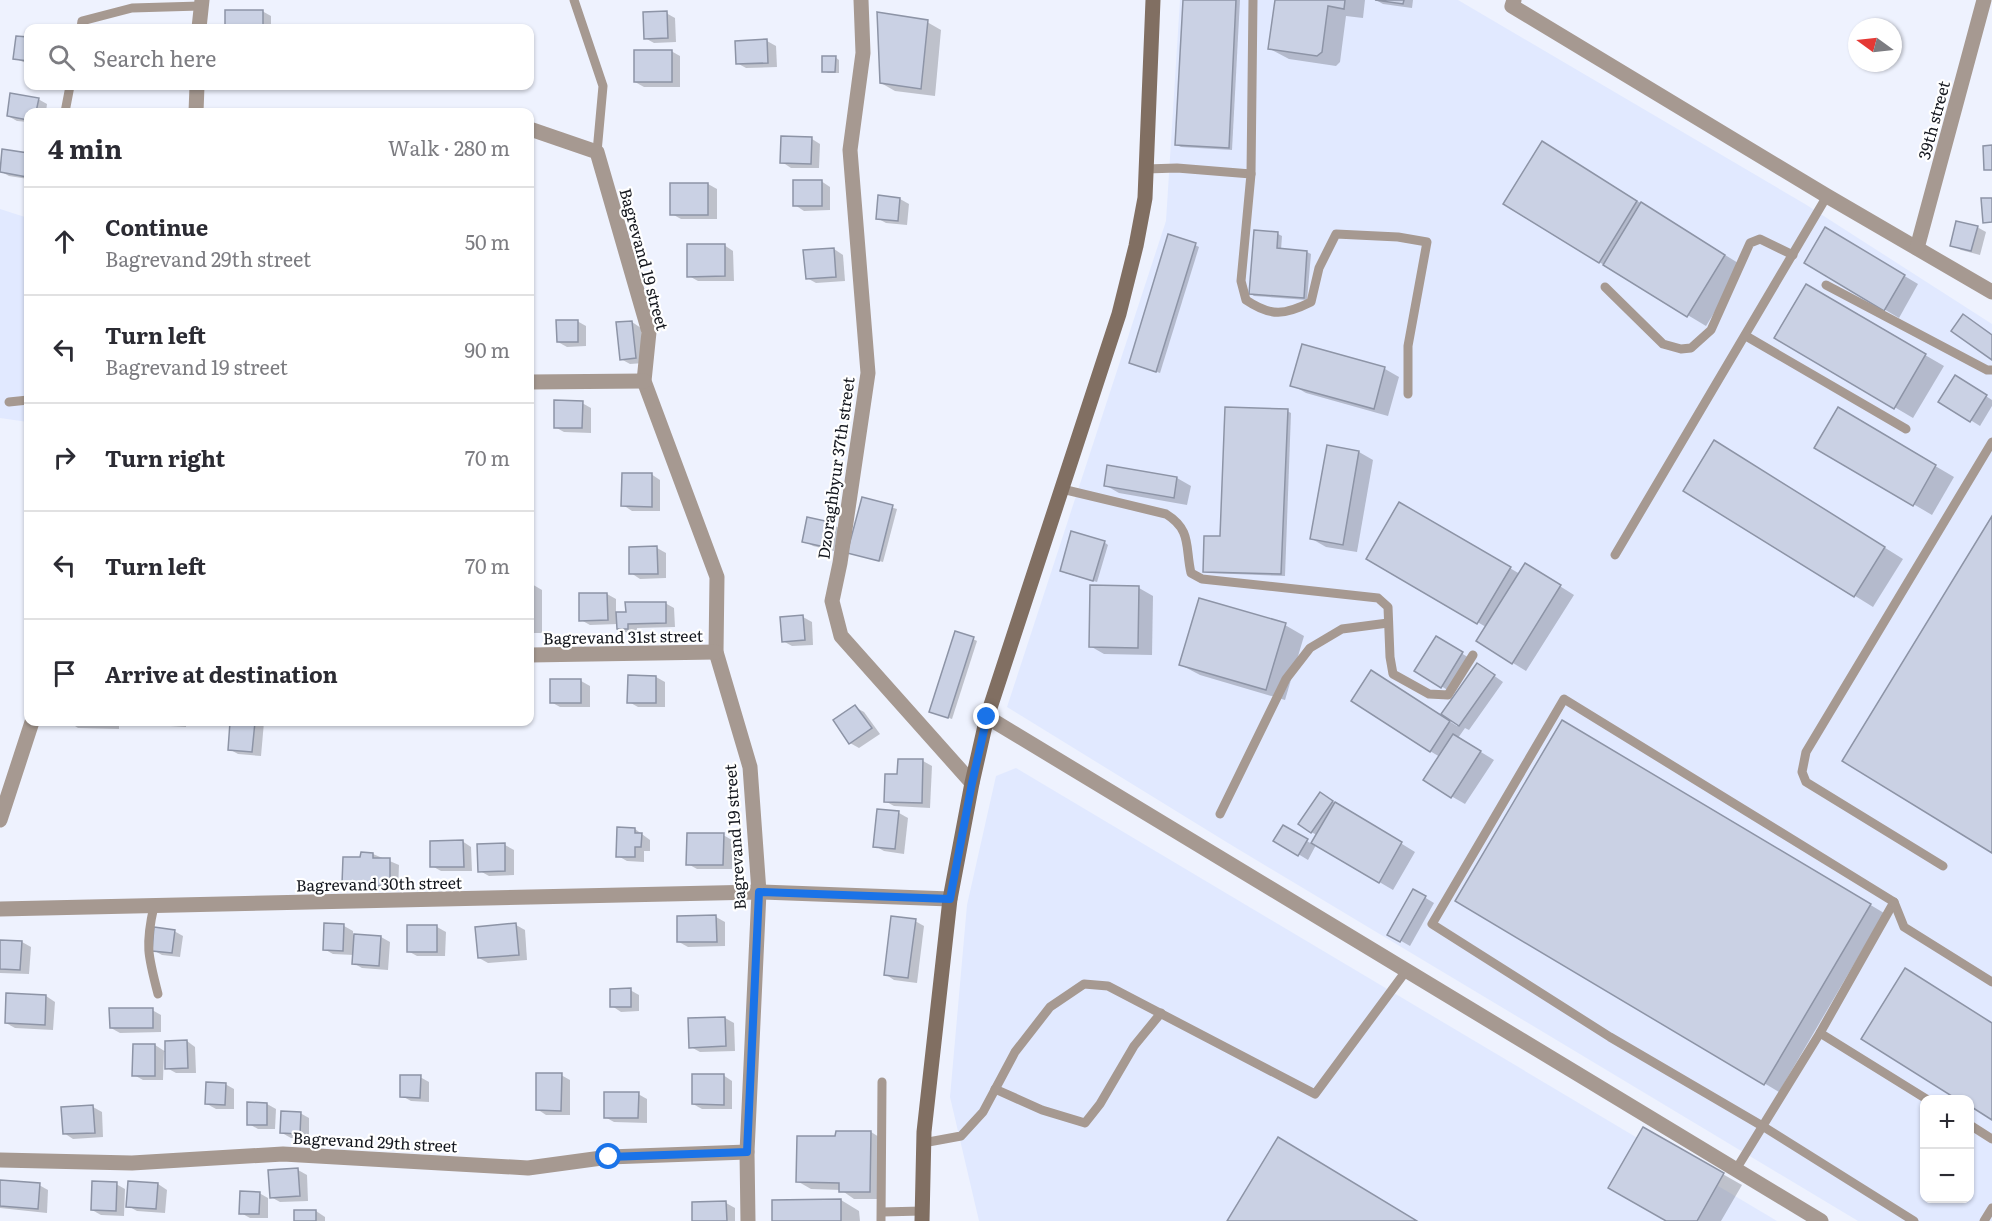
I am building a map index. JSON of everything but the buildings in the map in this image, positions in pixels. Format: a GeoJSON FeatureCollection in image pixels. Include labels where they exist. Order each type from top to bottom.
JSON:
{"type":"FeatureCollection","features":[{"type":"Feature","properties":{"kind":"street","name":"Dzoraghbyur 37th street"},"geometry":{"type":"LineString","coordinates":[[861,0],[862,53],[850,150],[868,373],[840,563],[832,602],[841,636],[972,783]]}},
{"type":"Feature","properties":{"kind":"street"},"geometry":{"type":"LineString","coordinates":[[922,1216],[923,1143],[950,899],[972,783],[987,717],[1119,314],[1142,217],[1145,198],[1153,0]]}},
{"type":"Feature","properties":{"kind":"street"},"geometry":{"type":"LineString","coordinates":[[1514,0],[1512,6],[1827,196],[1992,292]]}},
{"type":"Feature","properties":{"kind":"street","name":"39th street"},"geometry":{"type":"LineString","coordinates":[[1917,248],[1984,0]]}},
{"type":"Feature","properties":{"kind":"street"},"geometry":{"type":"LineString","coordinates":[[199,24],[201,3]]}},
{"type":"Feature","properties":{"kind":"street"},"geometry":{"type":"LineString","coordinates":[[196,108],[197,90]]}},
{"type":"Feature","properties":{"kind":"street"},"geometry":{"type":"LineString","coordinates":[[534,130],[597,152]]}},
{"type":"Feature","properties":{"kind":"street","name":"Bagrevand 19 street"},"geometry":{"type":"LineString","coordinates":[[597,152],[649,332],[644,381],[717,577],[717,652],[750,767],[759,892],[747,1152],[748,1221]]}},
{"type":"Feature","properties":{"kind":"street"},"geometry":{"type":"LineString","coordinates":[[534,382],[644,381]]}},
{"type":"Feature","properties":{"kind":"street","name":"Bagrevand 31st street"},"geometry":{"type":"LineString","coordinates":[[534,655],[717,652]]}},
{"type":"Feature","properties":{"kind":"street"},"geometry":{"type":"LineString","coordinates":[[987,717],[1821,1221]]}},
{"type":"Feature","properties":{"kind":"street"},"geometry":{"type":"LineString","coordinates":[[0,820],[31,726]]}},
{"type":"Feature","properties":{"kind":"street","name":"Bagrevand 30th street"},"geometry":{"type":"LineString","coordinates":[[0,909],[759,892],[950,899]]}},
{"type":"Feature","properties":{"kind":"street","name":"Bagrevand 29th street"},"geometry":{"type":"LineString","coordinates":[[0,1160],[132,1163],[283,1154],[528,1168],[609,1157],[747,1152]]}},
{"type":"Feature","properties":{"kind":"lane"},"geometry":{"type":"LineString","coordinates":[[574,0],[603,86],[597,152]]}},
{"type":"Feature","properties":{"kind":"lane"},"geometry":{"type":"LineString","coordinates":[[1253,0],[1251,174],[1241,281],[1246,300],[1262,311],[1292,312],[1311,302],[1320,268],[1336,234],[1398,237],[1427,242],[1408,346],[1408,394]]}},
{"type":"Feature","properties":{"kind":"lane"},"geometry":{"type":"LineString","coordinates":[[82,24],[82,21],[132,9],[201,3]]}},
{"type":"Feature","properties":{"kind":"lane"},"geometry":{"type":"LineString","coordinates":[[66,108],[69,90]]}},
{"type":"Feature","properties":{"kind":"lane"},"geometry":{"type":"LineString","coordinates":[[1146,169],[1177,168],[1251,174]]}},
{"type":"Feature","properties":{"kind":"lane"},"geometry":{"type":"LineString","coordinates":[[1615,555],[1827,196]]}},
{"type":"Feature","properties":{"kind":"lane"},"geometry":{"type":"LineString","coordinates":[[1605,286],[1663,344],[1681,349],[1690,348],[1711,330],[1750,243],[1760,240],[1793,255]]}},
{"type":"Feature","properties":{"kind":"lane"},"geometry":{"type":"LineString","coordinates":[[1826,285],[1987,370],[1992,370]]}},
{"type":"Feature","properties":{"kind":"lane"},"geometry":{"type":"LineString","coordinates":[[1746,336],[1905,429]]}},
{"type":"Feature","properties":{"kind":"lane"},"geometry":{"type":"LineString","coordinates":[[9,402],[24,400]]}},
{"type":"Feature","properties":{"kind":"lane"},"geometry":{"type":"LineString","coordinates":[[1943,866],[1806,782],[1802,772],[1806,752],[1992,442]]}},
{"type":"Feature","properties":{"kind":"lane"},"geometry":{"type":"LineString","coordinates":[[1062,489],[1166,514],[1177,521],[1185,532],[1191,573],[1202,579],[1378,598],[1388,606],[1393,674],[1429,694],[1448,695],[1473,655]]}},
{"type":"Feature","properties":{"kind":"lane"},"geometry":{"type":"LineString","coordinates":[[1220,814],[1286,679],[1310,648],[1342,629],[1388,623]]}},
{"type":"Feature","properties":{"kind":"lane"},"geometry":{"type":"LineString","coordinates":[[1914,1221],[1764,1127],[1610,1037],[1432,924],[1564,699],[1894,902],[1904,927],[1992,982]]}},
{"type":"Feature","properties":{"kind":"lane"},"geometry":{"type":"LineString","coordinates":[[1735,1171],[1820,1034],[1894,902]]}},
{"type":"Feature","properties":{"kind":"lane"},"geometry":{"type":"LineString","coordinates":[[154,906],[147,936],[147,954],[158,994]]}},
{"type":"Feature","properties":{"kind":"lane"},"geometry":{"type":"LineString","coordinates":[[923,1143],[961,1136],[983,1112],[1015,1052],[1050,1007],[1084,984],[1108,986],[1315,1094],[1406,971]]}},
{"type":"Feature","properties":{"kind":"lane"},"geometry":{"type":"LineString","coordinates":[[995,1089],[1042,1110],[1085,1123],[1100,1104],[1134,1046],[1161,1013]]}},
{"type":"Feature","properties":{"kind":"lane"},"geometry":{"type":"LineString","coordinates":[[1820,1034],[1920,1095]]}},
{"type":"Feature","properties":{"kind":"lane"},"geometry":{"type":"LineString","coordinates":[[882,1082],[881,1216],[922,1216]]}},
{"type":"Feature","properties":{"kind":"lane"},"geometry":{"type":"LineString","coordinates":[[1974,1128],[1992,1139]]}},
{"type":"Feature","properties":{"kind":"lane"},"geometry":{"type":"LineString","coordinates":[[1984,1221],[1992,1208]]}},
{"type":"Feature","properties":{"kind":"shaded area"},"geometry":{"type":"Polygon","coordinates":[[[1180,0],[1458,0],[1805,204],[1992,324],[1992,1221],[1858,1221],[1228,843],[1007,707],[1166,221],[1180,0]]]}},
{"type":"Feature","properties":{"kind":"shaded area"},"geometry":{"type":"Polygon","coordinates":[[[0,209],[24,217],[24,421],[0,418],[0,209]]]}},
{"type":"Feature","properties":{"kind":"shaded area"},"geometry":{"type":"Polygon","coordinates":[[[1016,768],[1777,1221],[979,1221],[950,1097],[967,905],[996,776],[1016,768]]]}},
{"type":"Feature","properties":{"kind":"route"},"geometry":{"type":"LineString","coordinates":[[609,1157],[747,1152],[759,892],[950,899],[987,717]]}}]}
